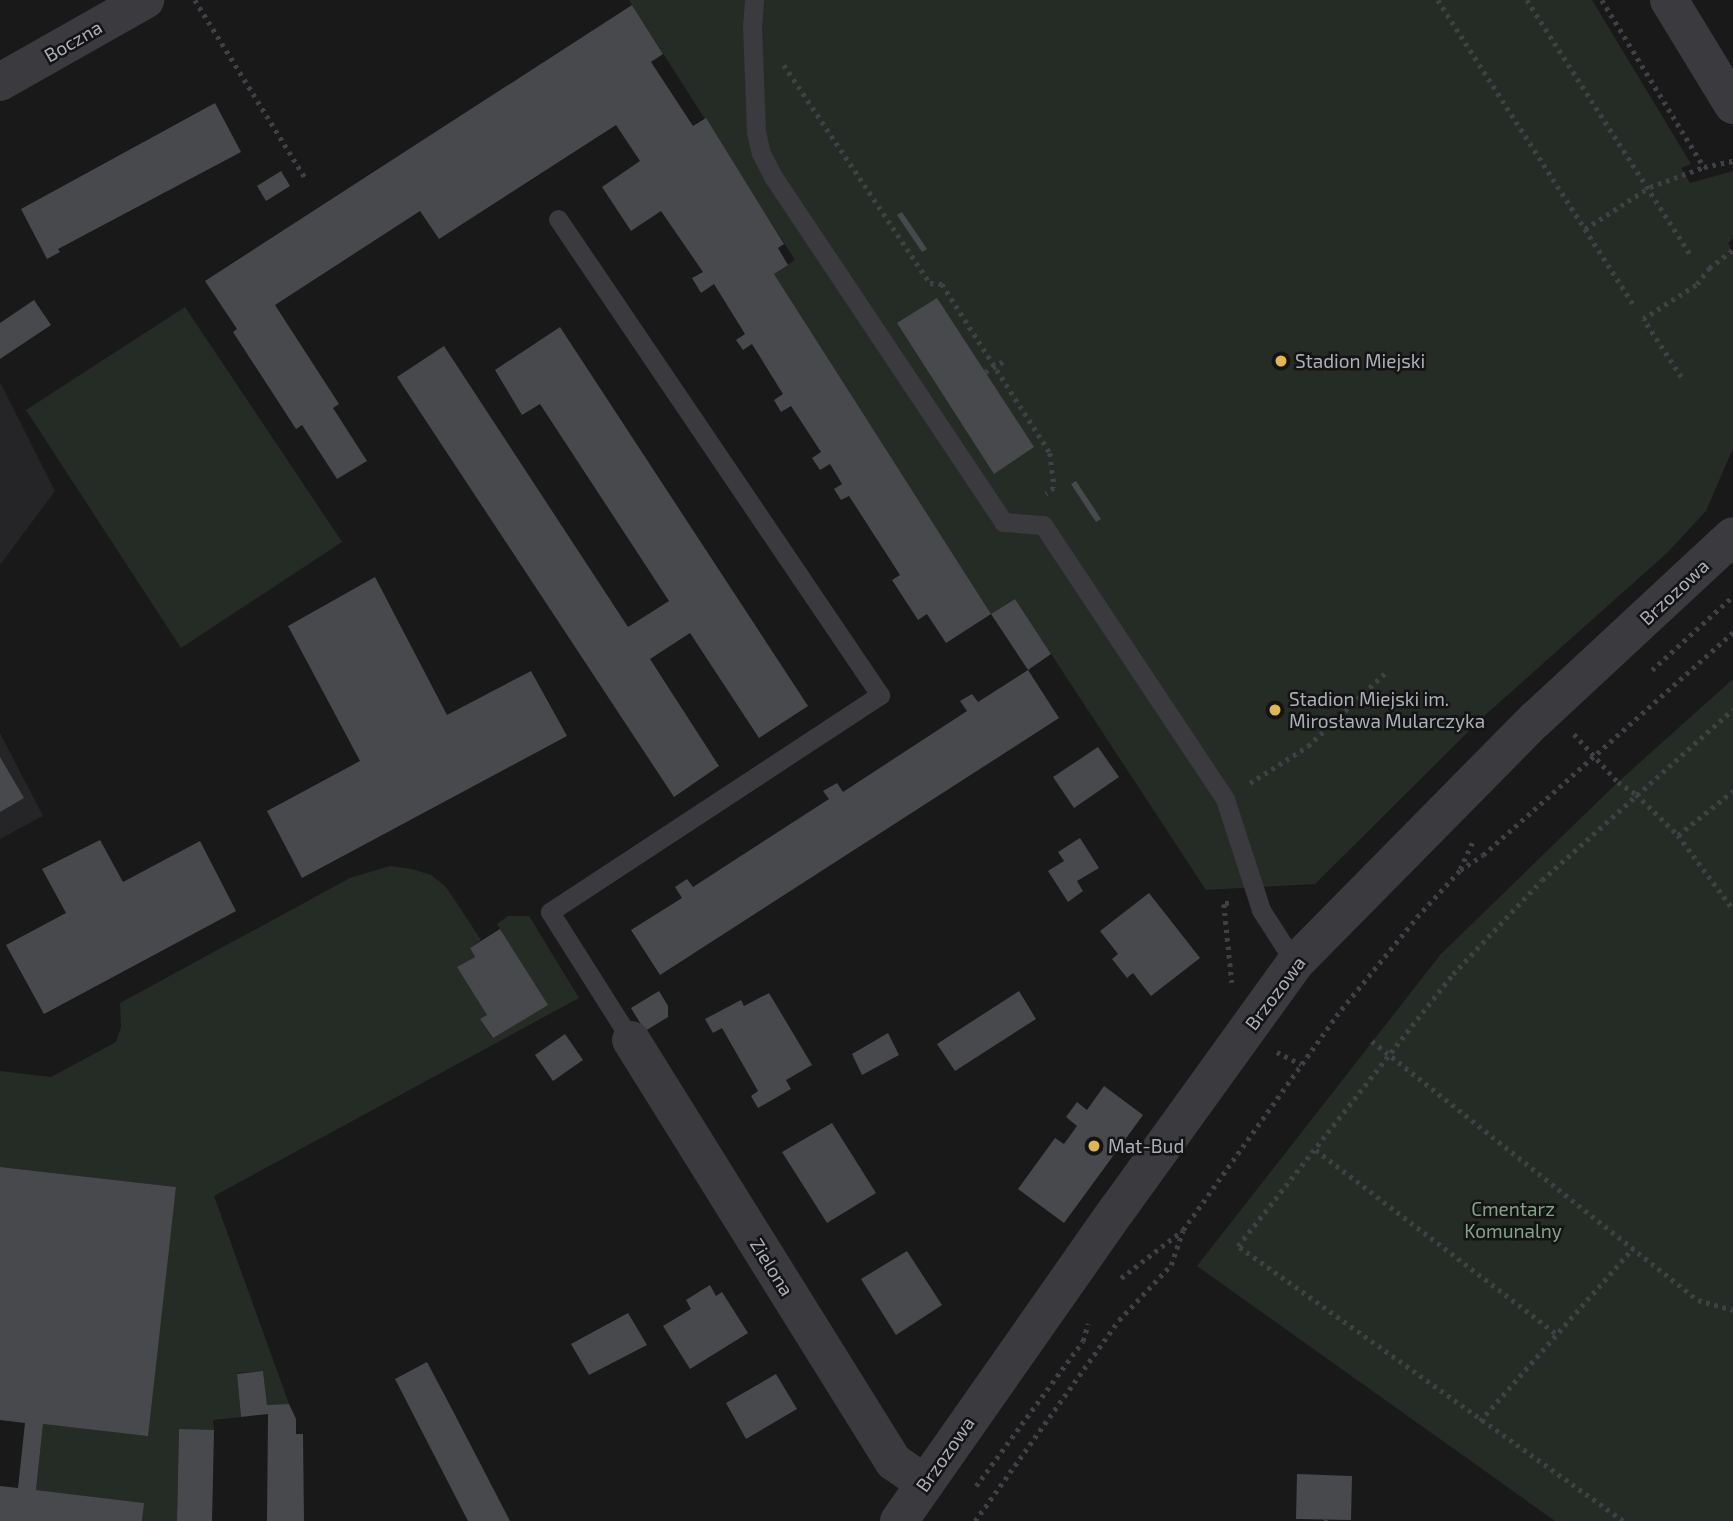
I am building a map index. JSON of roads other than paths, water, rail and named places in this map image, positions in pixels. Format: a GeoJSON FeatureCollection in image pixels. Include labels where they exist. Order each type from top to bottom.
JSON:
{"type":"FeatureCollection","features":[{"type":"Feature","properties":{"kind":"street","name":"Boczna"},"geometry":{"type":"LineString","coordinates":[[0,82],[145,0]]}},
{"type":"Feature","properties":{"kind":"street"},"geometry":{"type":"LineString","coordinates":[[1669,0],[1733,105]]}},
{"type":"Feature","properties":{"kind":"street","name":"Brzozowa"},"geometry":{"type":"LineString","coordinates":[[900,1521],[1295,963],[1461,794],[1733,536]]}},
{"type":"Feature","properties":{"kind":"street","name":"Zielona"},"geometry":{"type":"LineString","coordinates":[[631,1040],[894,1462],[925,1484]]}},
{"type":"Feature","properties":{"kind":"lane"},"geometry":{"type":"LineString","coordinates":[[754,0],[752,26],[756,132],[761,153],[1003,522],[1043,525],[1225,799],[1261,910],[1295,963]]}},
{"type":"Feature","properties":{"kind":"lane"},"geometry":{"type":"LineString","coordinates":[[558,219],[880,695],[550,912],[631,1040]]}},
{"type":"Feature","properties":{"kind":"place","name":"Stadion Miejski"},"geometry":{"type":"Point","coordinates":[1281,361]}},
{"type":"Feature","properties":{"kind":"place","name":"Stadion Miejski im. Mirosława Mularczyka"},"geometry":{"type":"Point","coordinates":[1275,710]}},
{"type":"Feature","properties":{"kind":"place","name":"Mat-Bud"},"geometry":{"type":"Point","coordinates":[1094,1146]}},
{"type":"Feature","properties":{"kind":"park label","name":"Cmentarz Komunalny"},"geometry":{"type":"Point","coordinates":[1513,1220]}}]}
